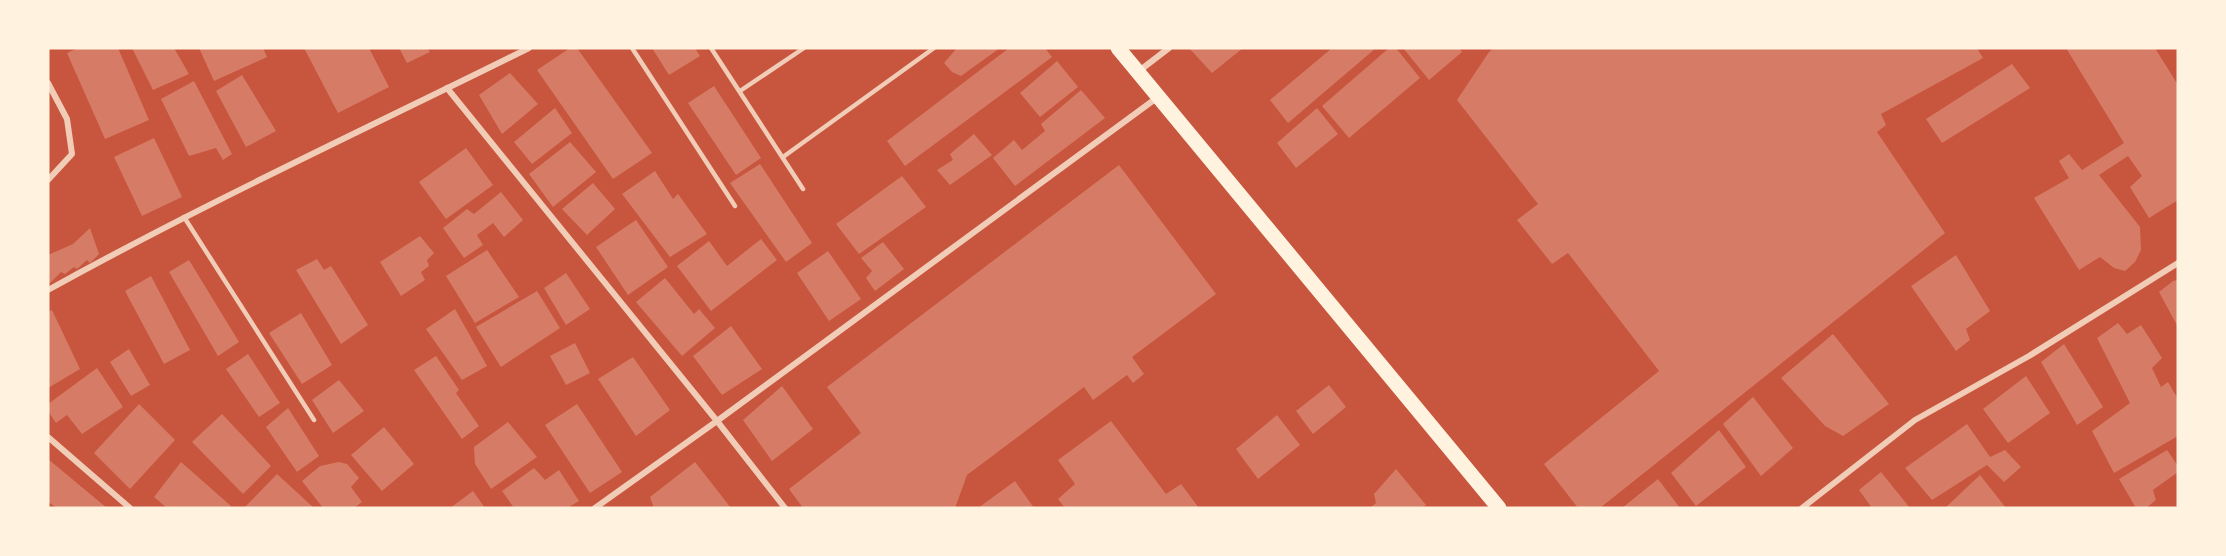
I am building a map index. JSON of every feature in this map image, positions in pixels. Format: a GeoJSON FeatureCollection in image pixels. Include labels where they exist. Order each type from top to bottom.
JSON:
{"type":"FeatureCollection","features":[{"type":"Feature","properties":{"kind":"main road"},"geometry":{"type":"LineString","coordinates":[[1118,48],[1499,508]]}},
{"type":"Feature","properties":{"kind":"street"},"geometry":{"type":"LineString","coordinates":[[48,290],[272,172],[529,48]]}},
{"type":"Feature","properties":{"kind":"street"},"geometry":{"type":"LineString","coordinates":[[1138,72],[1169,48]]}},
{"type":"Feature","properties":{"kind":"street"},"geometry":{"type":"LineString","coordinates":[[48,83],[67,119],[72,154],[48,180]]}},
{"type":"Feature","properties":{"kind":"street"},"geometry":{"type":"LineString","coordinates":[[447,88],[785,508]]}},
{"type":"Feature","properties":{"kind":"street"},"geometry":{"type":"LineString","coordinates":[[595,508],[1159,97]]}},
{"type":"Feature","properties":{"kind":"street"},"geometry":{"type":"LineString","coordinates":[[1802,508],[1915,420],[2029,356],[2178,263]]}},
{"type":"Feature","properties":{"kind":"street"},"geometry":{"type":"LineString","coordinates":[[48,437],[130,508]]}},
{"type":"Feature","properties":{"kind":"lane"},"geometry":{"type":"LineString","coordinates":[[632,48],[735,206]]}},
{"type":"Feature","properties":{"kind":"lane"},"geometry":{"type":"LineString","coordinates":[[711,48],[803,189]]}},
{"type":"Feature","properties":{"kind":"lane"},"geometry":{"type":"LineString","coordinates":[[740,91],[804,48]]}},
{"type":"Feature","properties":{"kind":"lane"},"geometry":{"type":"LineString","coordinates":[[783,157],[934,48]]}},
{"type":"Feature","properties":{"kind":"lane"},"geometry":{"type":"LineString","coordinates":[[184,217],[314,420]]}},
{"type":"Feature","properties":{"kind":"building"},"geometry":{"type":"Polygon","coordinates":[[[78,48],[118,48],[149,120],[105,139],[67,53],[78,48]]]}},
{"type":"Feature","properties":{"kind":"building"},"geometry":{"type":"Polygon","coordinates":[[[132,48],[174,48],[189,74],[153,90],[132,48]]]}},
{"type":"Feature","properties":{"kind":"building"},"geometry":{"type":"Polygon","coordinates":[[[199,48],[263,48],[267,57],[214,81],[199,48]]]}},
{"type":"Feature","properties":{"kind":"building"},"geometry":{"type":"Polygon","coordinates":[[[304,48],[369,48],[389,87],[338,113],[304,48]]]}},
{"type":"Feature","properties":{"kind":"building"},"geometry":{"type":"Polygon","coordinates":[[[399,48],[427,48],[430,52],[407,63],[399,48]]]}},
{"type":"Feature","properties":{"kind":"building"},"geometry":{"type":"Polygon","coordinates":[[[570,48],[577,48],[652,153],[613,179],[537,70],[570,48]]]}},
{"type":"Feature","properties":{"kind":"building"},"geometry":{"type":"Polygon","coordinates":[[[652,48],[695,48],[700,56],[669,75],[652,48]]]}},
{"type":"Feature","properties":{"kind":"building"},"geometry":{"type":"Polygon","coordinates":[[[957,48],[1000,48],[961,76],[952,72],[944,63],[957,48]]]}},
{"type":"Feature","properties":{"kind":"building"},"geometry":{"type":"Polygon","coordinates":[[[1009,48],[1045,48],[1052,57],[905,166],[887,141],[1009,48]]]}},
{"type":"Feature","properties":{"kind":"building"},"geometry":{"type":"Polygon","coordinates":[[[1189,48],[1243,48],[1212,73],[1189,48]]]}},
{"type":"Feature","properties":{"kind":"building"},"geometry":{"type":"Polygon","coordinates":[[[1332,48],[1376,48],[1288,123],[1270,100],[1332,48]]]}},
{"type":"Feature","properties":{"kind":"building"},"geometry":{"type":"Polygon","coordinates":[[[1389,48],[1396,48],[1420,78],[1349,138],[1322,106],[1389,48]]]}},
{"type":"Feature","properties":{"kind":"building"},"geometry":{"type":"Polygon","coordinates":[[[1403,48],[1459,48],[1462,52],[1429,80],[1403,48]]]}},
{"type":"Feature","properties":{"kind":"building"},"geometry":{"type":"Polygon","coordinates":[[[1494,48],[1977,48],[1983,58],[1881,114],[1886,125],[1877,132],[1945,233],[1600,508],[1578,508],[1544,464],[1659,371],[1568,253],[1552,264],[1517,220],[1538,204],[1457,100],[1494,48]]]}},
{"type":"Feature","properties":{"kind":"building"},"geometry":{"type":"Polygon","coordinates":[[[2066,48],[2155,48],[2178,85],[2178,200],[2149,218],[2130,187],[2142,176],[2128,156],[2099,175],[2140,227],[2141,250],[2135,262],[2125,271],[2114,268],[2100,257],[2079,270],[2034,198],[2069,178],[2059,161],[2069,154],[2082,170],[2124,143],[2066,48]]]}},
{"type":"Feature","properties":{"kind":"building"},"geometry":{"type":"Polygon","coordinates":[[[1057,61],[1078,87],[1040,117],[1020,93],[1057,61]]]}},
{"type":"Feature","properties":{"kind":"building"},"geometry":{"type":"Polygon","coordinates":[[[2012,64],[2030,88],[1942,143],[1926,119],[2012,64]]]}},
{"type":"Feature","properties":{"kind":"building"},"geometry":{"type":"Polygon","coordinates":[[[510,73],[538,104],[502,134],[479,95],[510,73]]]}},
{"type":"Feature","properties":{"kind":"building"},"geometry":{"type":"Polygon","coordinates":[[[242,75],[276,131],[246,147],[216,91],[242,75]]]}},
{"type":"Feature","properties":{"kind":"building"},"geometry":{"type":"Polygon","coordinates":[[[194,81],[232,154],[223,160],[216,148],[189,156],[161,99],[194,81]]]}},
{"type":"Feature","properties":{"kind":"building"},"geometry":{"type":"Polygon","coordinates":[[[714,86],[761,158],[736,175],[688,103],[714,86]]]}},
{"type":"Feature","properties":{"kind":"building"},"geometry":{"type":"Polygon","coordinates":[[[1081,90],[1105,118],[1015,186],[993,158],[1014,140],[1022,150],[1045,131],[1041,124],[1081,90]]]}},
{"type":"Feature","properties":{"kind":"building"},"geometry":{"type":"Polygon","coordinates":[[[555,108],[572,133],[532,164],[514,142],[555,108]]]}},
{"type":"Feature","properties":{"kind":"building"},"geometry":{"type":"Polygon","coordinates":[[[1317,108],[1338,134],[1296,168],[1277,143],[1317,108]]]}},
{"type":"Feature","properties":{"kind":"building"},"geometry":{"type":"Polygon","coordinates":[[[974,134],[992,155],[950,185],[937,170],[953,160],[950,154],[974,134]]]}},
{"type":"Feature","properties":{"kind":"building"},"geometry":{"type":"Polygon","coordinates":[[[154,138],[182,197],[142,216],[114,157],[154,138]]]}},
{"type":"Feature","properties":{"kind":"building"},"geometry":{"type":"Polygon","coordinates":[[[570,142],[596,172],[553,207],[529,174],[570,142]]]}},
{"type":"Feature","properties":{"kind":"building"},"geometry":{"type":"Polygon","coordinates":[[[466,148],[493,185],[446,219],[419,182],[466,148]]]}},
{"type":"Feature","properties":{"kind":"building"},"geometry":{"type":"Polygon","coordinates":[[[760,164],[812,243],[786,262],[730,183],[760,164]]]}},
{"type":"Feature","properties":{"kind":"building"},"geometry":{"type":"Polygon","coordinates":[[[1119,165],[1216,294],[1132,357],[1144,374],[1133,383],[1127,375],[1093,400],[1084,387],[967,475],[955,508],[803,508],[789,489],[861,433],[827,387],[1119,165]]]}},
{"type":"Feature","properties":{"kind":"building"},"geometry":{"type":"Polygon","coordinates":[[[655,171],[673,199],[678,194],[707,234],[670,257],[622,194],[655,171]]]}},
{"type":"Feature","properties":{"kind":"building"},"geometry":{"type":"Polygon","coordinates":[[[902,176],[926,207],[859,254],[836,224],[902,176]]]}},
{"type":"Feature","properties":{"kind":"building"},"geometry":{"type":"Polygon","coordinates":[[[593,183],[615,209],[587,235],[562,209],[593,183]]]}},
{"type":"Feature","properties":{"kind":"building"},"geometry":{"type":"Polygon","coordinates":[[[501,192],[523,220],[504,237],[493,223],[477,235],[483,245],[464,258],[443,228],[467,209],[474,214],[501,192]]]}},
{"type":"Feature","properties":{"kind":"building"},"geometry":{"type":"Polygon","coordinates":[[[636,220],[668,267],[628,295],[596,247],[636,220]]]}},
{"type":"Feature","properties":{"kind":"building"},"geometry":{"type":"Polygon","coordinates":[[[90,228],[99,254],[90,263],[87,260],[77,269],[74,267],[65,274],[61,272],[48,285],[48,255],[73,244],[90,228]]]}},
{"type":"Feature","properties":{"kind":"building"},"geometry":{"type":"Polygon","coordinates":[[[420,236],[434,253],[427,260],[429,266],[421,272],[425,280],[401,296],[380,262],[420,236]]]}},
{"type":"Feature","properties":{"kind":"building"},"geometry":{"type":"Polygon","coordinates":[[[761,239],[777,260],[711,311],[677,266],[709,241],[727,266],[761,239]]]}},
{"type":"Feature","properties":{"kind":"building"},"geometry":{"type":"Polygon","coordinates":[[[883,242],[904,269],[875,291],[866,278],[872,271],[861,258],[883,242]]]}},
{"type":"Feature","properties":{"kind":"building"},"geometry":{"type":"Polygon","coordinates":[[[487,250],[519,297],[475,323],[446,276],[487,250]]]}},
{"type":"Feature","properties":{"kind":"building"},"geometry":{"type":"Polygon","coordinates":[[[828,251],[861,299],[829,321],[797,273],[828,251]]]}},
{"type":"Feature","properties":{"kind":"building"},"geometry":{"type":"Polygon","coordinates":[[[1956,255],[1990,311],[1966,329],[1970,340],[1956,351],[1911,286],[1956,255]]]}},
{"type":"Feature","properties":{"kind":"building"},"geometry":{"type":"Polygon","coordinates":[[[317,259],[324,270],[331,266],[368,325],[341,344],[296,270],[317,259]]]}},
{"type":"Feature","properties":{"kind":"building"},"geometry":{"type":"Polygon","coordinates":[[[189,260],[239,342],[218,356],[169,272],[189,260]]]}},
{"type":"Feature","properties":{"kind":"building"},"geometry":{"type":"Polygon","coordinates":[[[566,273],[590,309],[566,325],[544,288],[566,273]]]}},
{"type":"Feature","properties":{"kind":"building"},"geometry":{"type":"Polygon","coordinates":[[[151,276],[190,350],[164,364],[125,291],[151,276]]]}},
{"type":"Feature","properties":{"kind":"building"},"geometry":{"type":"Polygon","coordinates":[[[665,278],[694,314],[699,309],[715,328],[682,356],[636,302],[665,278]]]}},
{"type":"Feature","properties":{"kind":"building"},"geometry":{"type":"Polygon","coordinates":[[[2178,280],[2178,327],[2159,292],[2173,281],[2178,280]]]}},
{"type":"Feature","properties":{"kind":"building"},"geometry":{"type":"Polygon","coordinates":[[[537,291],[560,328],[501,367],[476,327],[537,291]]]}},
{"type":"Feature","properties":{"kind":"building"},"geometry":{"type":"Polygon","coordinates":[[[455,309],[487,366],[462,380],[426,329],[455,309]]]}},
{"type":"Feature","properties":{"kind":"building"},"geometry":{"type":"Polygon","coordinates":[[[52,310],[80,369],[48,388],[48,312],[52,310]]]}},
{"type":"Feature","properties":{"kind":"building"},"geometry":{"type":"Polygon","coordinates":[[[301,313],[332,365],[302,384],[269,333],[301,313]]]}},
{"type":"Feature","properties":{"kind":"building"},"geometry":{"type":"Polygon","coordinates":[[[2118,323],[2127,334],[2141,325],[2162,358],[2152,368],[2161,387],[2168,382],[2178,399],[2178,436],[2114,473],[2092,431],[2130,403],[2097,338],[2118,323]]]}},
{"type":"Feature","properties":{"kind":"building"},"geometry":{"type":"Polygon","coordinates":[[[731,326],[762,369],[722,395],[693,356],[731,326]]]}},
{"type":"Feature","properties":{"kind":"building"},"geometry":{"type":"Polygon","coordinates":[[[1833,334],[1889,404],[1843,436],[1825,426],[1781,378],[1833,334]]]}},
{"type":"Feature","properties":{"kind":"building"},"geometry":{"type":"Polygon","coordinates":[[[575,343],[590,373],[566,385],[550,356],[575,343]]]}},
{"type":"Feature","properties":{"kind":"building"},"geometry":{"type":"Polygon","coordinates":[[[2064,344],[2103,407],[2077,425],[2041,362],[2064,344]]]}},
{"type":"Feature","properties":{"kind":"building"},"geometry":{"type":"Polygon","coordinates":[[[129,349],[150,385],[131,396],[110,362],[129,349]]]}},
{"type":"Feature","properties":{"kind":"building"},"geometry":{"type":"Polygon","coordinates":[[[248,354],[280,403],[259,417],[226,369],[248,354]]]}},
{"type":"Feature","properties":{"kind":"building"},"geometry":{"type":"Polygon","coordinates":[[[436,356],[459,390],[456,393],[479,426],[462,439],[414,370],[436,356]]]}},
{"type":"Feature","properties":{"kind":"building"},"geometry":{"type":"Polygon","coordinates":[[[633,357],[670,410],[636,436],[598,379],[633,357]]]}},
{"type":"Feature","properties":{"kind":"building"},"geometry":{"type":"Polygon","coordinates":[[[97,368],[123,407],[82,434],[67,415],[56,423],[48,411],[48,404],[97,368]]]}},
{"type":"Feature","properties":{"kind":"building"},"geometry":{"type":"Polygon","coordinates":[[[2026,376],[2050,413],[2008,443],[1983,409],[2026,376]]]}},
{"type":"Feature","properties":{"kind":"building"},"geometry":{"type":"Polygon","coordinates":[[[339,380],[364,411],[333,433],[312,400],[339,380]]]}},
{"type":"Feature","properties":{"kind":"building"},"geometry":{"type":"Polygon","coordinates":[[[1329,385],[1346,407],[1313,434],[1296,411],[1329,385]]]}},
{"type":"Feature","properties":{"kind":"building"},"geometry":{"type":"Polygon","coordinates":[[[782,386],[813,429],[772,461],[743,420],[782,386]]]}},
{"type":"Feature","properties":{"kind":"building"},"geometry":{"type":"Polygon","coordinates":[[[1753,397],[1793,448],[1761,476],[1723,424],[1753,397]]]}},
{"type":"Feature","properties":{"kind":"building"},"geometry":{"type":"Polygon","coordinates":[[[139,404],[175,440],[130,489],[94,453],[139,404]]]}},
{"type":"Feature","properties":{"kind":"building"},"geometry":{"type":"Polygon","coordinates":[[[577,404],[622,472],[590,493],[545,425],[577,404]]]}},
{"type":"Feature","properties":{"kind":"building"},"geometry":{"type":"Polygon","coordinates":[[[288,408],[319,456],[297,472],[266,427],[288,408]]]}},
{"type":"Feature","properties":{"kind":"building"},"geometry":{"type":"Polygon","coordinates":[[[222,414],[271,466],[243,494],[192,442],[222,414]]]}},
{"type":"Feature","properties":{"kind":"building"},"geometry":{"type":"Polygon","coordinates":[[[1277,415],[1300,445],[1258,479],[1236,449],[1277,415]]]}},
{"type":"Feature","properties":{"kind":"building"},"geometry":{"type":"Polygon","coordinates":[[[1111,421],[1166,494],[1181,484],[1199,508],[1065,508],[1058,499],[1075,484],[1058,460],[1111,421]]]}},
{"type":"Feature","properties":{"kind":"building"},"geometry":{"type":"Polygon","coordinates":[[[508,422],[537,457],[491,489],[475,464],[474,447],[508,422]]]}},
{"type":"Feature","properties":{"kind":"building"},"geometry":{"type":"Polygon","coordinates":[[[1967,424],[1990,457],[2005,450],[2021,467],[2004,482],[1987,465],[1932,500],[1905,468],[1967,424]]]}},
{"type":"Feature","properties":{"kind":"building"},"geometry":{"type":"Polygon","coordinates":[[[384,427],[414,464],[382,491],[351,455],[384,427]]]}},
{"type":"Feature","properties":{"kind":"building"},"geometry":{"type":"Polygon","coordinates":[[[1719,430],[1746,467],[1696,506],[1671,473],[1719,430]]]}},
{"type":"Feature","properties":{"kind":"building"},"geometry":{"type":"Polygon","coordinates":[[[2167,450],[2178,466],[2178,472],[2153,490],[2156,500],[2146,508],[2136,508],[2119,479],[2167,450]]]}},
{"type":"Feature","properties":{"kind":"building"},"geometry":{"type":"Polygon","coordinates":[[[48,459],[107,508],[57,508],[48,502],[48,459]]]}},
{"type":"Feature","properties":{"kind":"building"},"geometry":{"type":"Polygon","coordinates":[[[181,462],[231,506],[229,508],[167,508],[154,497],[181,462]]]}},
{"type":"Feature","properties":{"kind":"building"},"geometry":{"type":"Polygon","coordinates":[[[339,462],[347,464],[359,478],[351,487],[362,502],[354,508],[323,508],[302,481],[320,466],[339,462]]]}},
{"type":"Feature","properties":{"kind":"building"},"geometry":{"type":"Polygon","coordinates":[[[695,462],[731,508],[654,508],[650,497],[695,462]]]}},
{"type":"Feature","properties":{"kind":"building"},"geometry":{"type":"Polygon","coordinates":[[[534,468],[545,480],[559,470],[579,501],[567,508],[514,508],[502,491],[534,468]]]}},
{"type":"Feature","properties":{"kind":"building"},"geometry":{"type":"Polygon","coordinates":[[[1396,469],[1426,505],[1422,508],[1370,508],[1376,503],[1374,494],[1396,469]]]}},
{"type":"Feature","properties":{"kind":"building"},"geometry":{"type":"Polygon","coordinates":[[[1881,472],[1910,508],[1872,508],[1859,490],[1881,472]]]}},
{"type":"Feature","properties":{"kind":"building"},"geometry":{"type":"Polygon","coordinates":[[[277,474],[314,508],[244,508],[277,474]]]}},
{"type":"Feature","properties":{"kind":"building"},"geometry":{"type":"Polygon","coordinates":[[[1980,475],[2006,508],[1945,508],[1980,475]]]}},
{"type":"Feature","properties":{"kind":"building"},"geometry":{"type":"Polygon","coordinates":[[[1658,479],[1680,508],[1622,508],[1658,479]]]}},
{"type":"Feature","properties":{"kind":"building"},"geometry":{"type":"Polygon","coordinates":[[[1015,481],[1034,508],[978,508],[1015,481]]]}},
{"type":"Feature","properties":{"kind":"building"},"geometry":{"type":"Polygon","coordinates":[[[473,491],[485,508],[450,508],[473,491]]]}}]}
